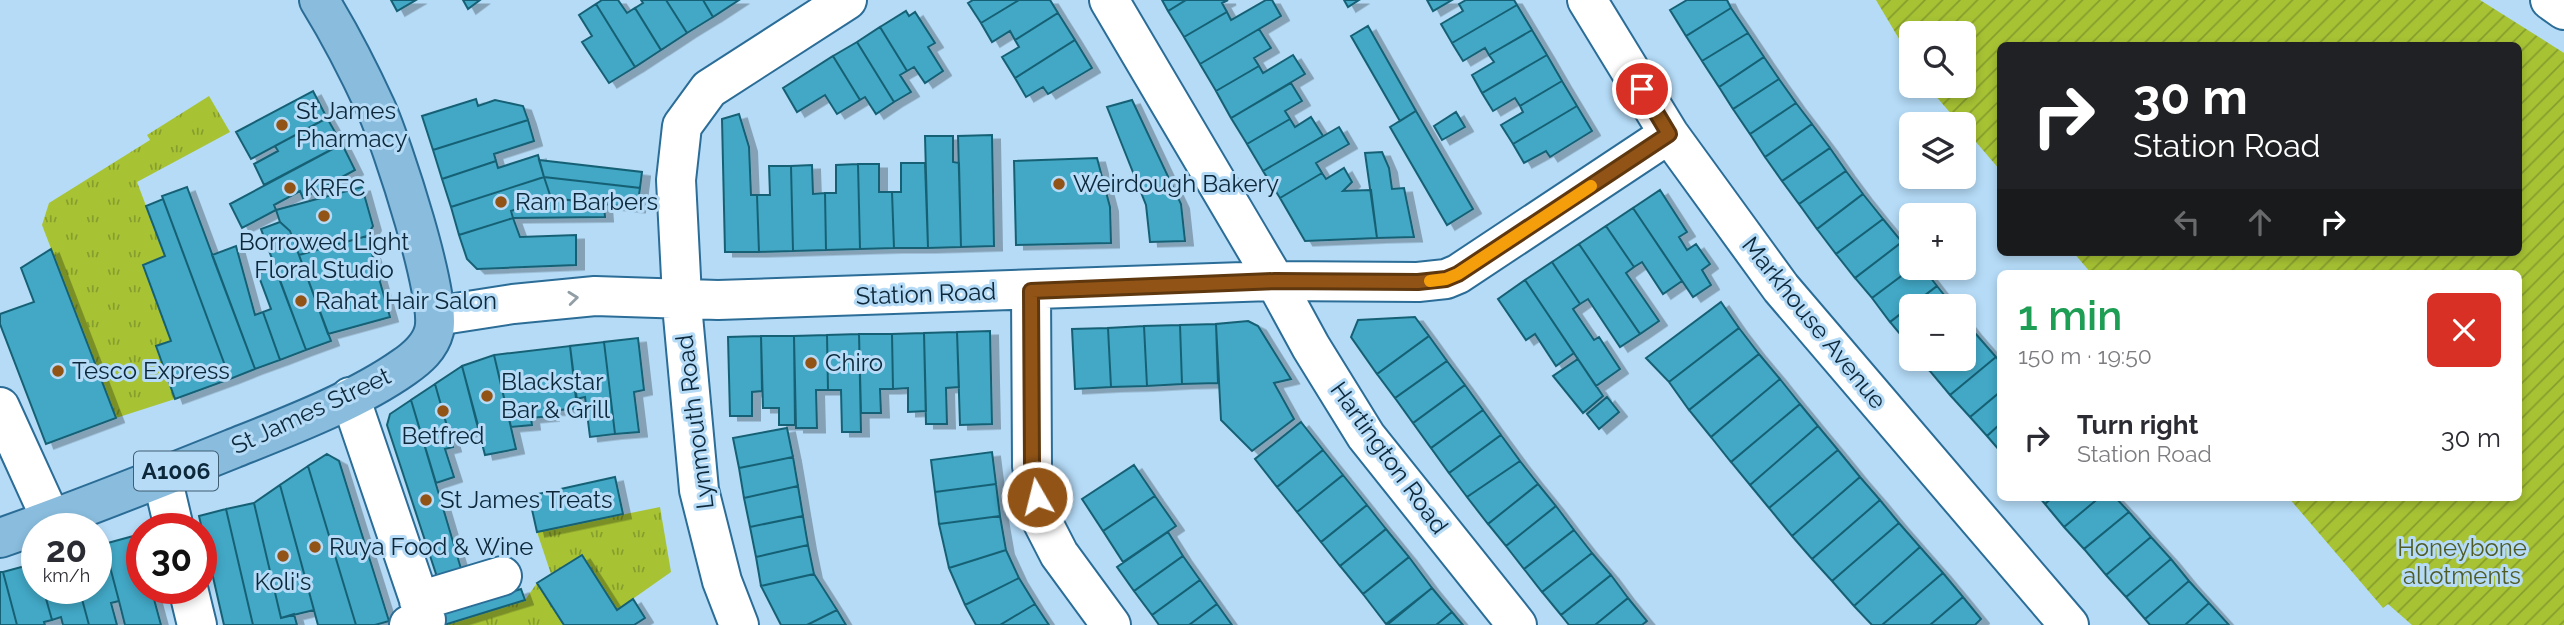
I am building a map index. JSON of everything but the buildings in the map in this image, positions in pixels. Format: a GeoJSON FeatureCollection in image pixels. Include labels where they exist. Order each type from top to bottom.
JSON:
{"type":"FeatureCollection","features":[{"type":"Feature","properties":{"kind":"main road","name":"St James Street"},"geometry":{"type":"LineString","coordinates":[[67,513],[275,432],[350,397],[403,367],[427,347],[434,331],[436,316],[425,259],[376,109],[319,0]]}},
{"type":"Feature","properties":{"kind":"main road","name":"St James Street"},"geometry":{"type":"LineString","coordinates":[[0,538],[21,530]]}},
{"type":"Feature","properties":{"kind":"street","name":"Lynmouth Road"},"geometry":{"type":"LineString","coordinates":[[739,625],[722,581],[699,490],[682,298],[676,180],[682,126],[709,89],[847,0]]}},
{"type":"Feature","properties":{"kind":"street","name":"Hartington Road"},"geometry":{"type":"LineString","coordinates":[[1109,0],[1311,347],[1366,436],[1517,625]]}},
{"type":"Feature","properties":{"kind":"street","name":"Markhouse Avenue"},"geometry":{"type":"LineString","coordinates":[[1587,0],[1669,134],[1781,288],[2069,625]]}},
{"type":"Feature","properties":{"kind":"street"},"geometry":{"type":"LineString","coordinates":[[2550,0],[2564,10]]}},
{"type":"Feature","properties":{"kind":"street","name":"Station Road"},"geometry":{"type":"LineString","coordinates":[[436,316],[513,304],[595,296],[718,300],[1275,281],[1418,282],[1446,279],[1458,274],[1669,134]]}},
{"type":"Feature","properties":{"kind":"street"},"geometry":{"type":"LineString","coordinates":[[1031,291],[1032,466],[1041,519],[1059,554],[1111,625]]}},
{"type":"Feature","properties":{"kind":"street"},"geometry":{"type":"LineString","coordinates":[[350,397],[418,615],[502,576]]}},
{"type":"Feature","properties":{"kind":"street"},"geometry":{"type":"LineString","coordinates":[[0,407],[48,513]]}},
{"type":"Feature","properties":{"kind":"street"},"geometry":{"type":"LineString","coordinates":[[162,477],[170,513]]}},
{"type":"Feature","properties":{"kind":"street"},"geometry":{"type":"LineString","coordinates":[[192,604],[197,625]]}},
{"type":"Feature","properties":{"kind":"green space","name":"Honeybone allotments"},"geometry":{"type":"Polygon","coordinates":[[[1876,0],[2480,0],[2564,53],[2564,625],[2412,625],[2388,604],[2383,608],[2291,501],[2522,501],[2522,270],[2088,270],[2076,256],[2522,256],[2522,42],[1997,42],[1997,166],[1976,142],[1976,112],[1950,112],[1937,98],[1976,98],[1976,21],[1899,21],[1899,39],[1876,0]]]}},
{"type":"Feature","properties":{"kind":"green space"},"geometry":{"type":"Polygon","coordinates":[[[209,96],[230,132],[137,182],[165,256],[143,265],[171,341],[156,347],[175,399],[116,418],[42,225],[49,203],[150,140],[147,135],[209,96]]]}},
{"type":"Feature","properties":{"kind":"green space"},"geometry":{"type":"Polygon","coordinates":[[[660,507],[671,572],[617,610],[582,555],[551,574],[537,532],[660,507]]]}},
{"type":"Feature","properties":{"kind":"green space"},"geometry":{"type":"Polygon","coordinates":[[[537,583],[564,625],[444,625],[525,600],[537,583]]]}},
{"type":"Feature","properties":{"kind":"slow traffic"},"geometry":{"type":"LineString","coordinates":[[1430,281],[1458,274],[1591,186]]}},
{"type":"Feature","properties":{"kind":"place","name":"St James Pharmacy"},"geometry":{"type":"Point","coordinates":[282,125]}},
{"type":"Feature","properties":{"kind":"place","name":"Weirdough Bakery"},"geometry":{"type":"Point","coordinates":[1059,184]}},
{"type":"Feature","properties":{"kind":"place","name":"KRFC"},"geometry":{"type":"Point","coordinates":[290,188]}},
{"type":"Feature","properties":{"kind":"place","name":"Ram Barbers"},"geometry":{"type":"Point","coordinates":[501,202]}},
{"type":"Feature","properties":{"kind":"place","name":"Borrowed Light Floral Studio"},"geometry":{"type":"Point","coordinates":[324,216]}},
{"type":"Feature","properties":{"kind":"place","name":"Rahat Hair Salon"},"geometry":{"type":"Point","coordinates":[301,301]}},
{"type":"Feature","properties":{"kind":"place","name":"Chiro"},"geometry":{"type":"Point","coordinates":[811,363]}},
{"type":"Feature","properties":{"kind":"place","name":"Tesco Express"},"geometry":{"type":"Point","coordinates":[58,371]}},
{"type":"Feature","properties":{"kind":"place","name":"Blackstar Bar & Grill"},"geometry":{"type":"Point","coordinates":[487,396]}},
{"type":"Feature","properties":{"kind":"place","name":"Betfred"},"geometry":{"type":"Point","coordinates":[443,411]}},
{"type":"Feature","properties":{"kind":"place","name":"St James Treats"},"geometry":{"type":"Point","coordinates":[426,500]}},
{"type":"Feature","properties":{"kind":"place","name":"Ruya Food & Wine"},"geometry":{"type":"Point","coordinates":[315,547]}},
{"type":"Feature","properties":{"kind":"place","name":"Koli's"},"geometry":{"type":"Point","coordinates":[283,556]}},
{"type":"Feature","properties":{"kind":"route"},"geometry":{"type":"LineString","coordinates":[[1037,497],[1032,476],[1031,291],[1275,281],[1418,282],[1446,279],[1458,274],[1669,134],[1642,89]]}}]}
